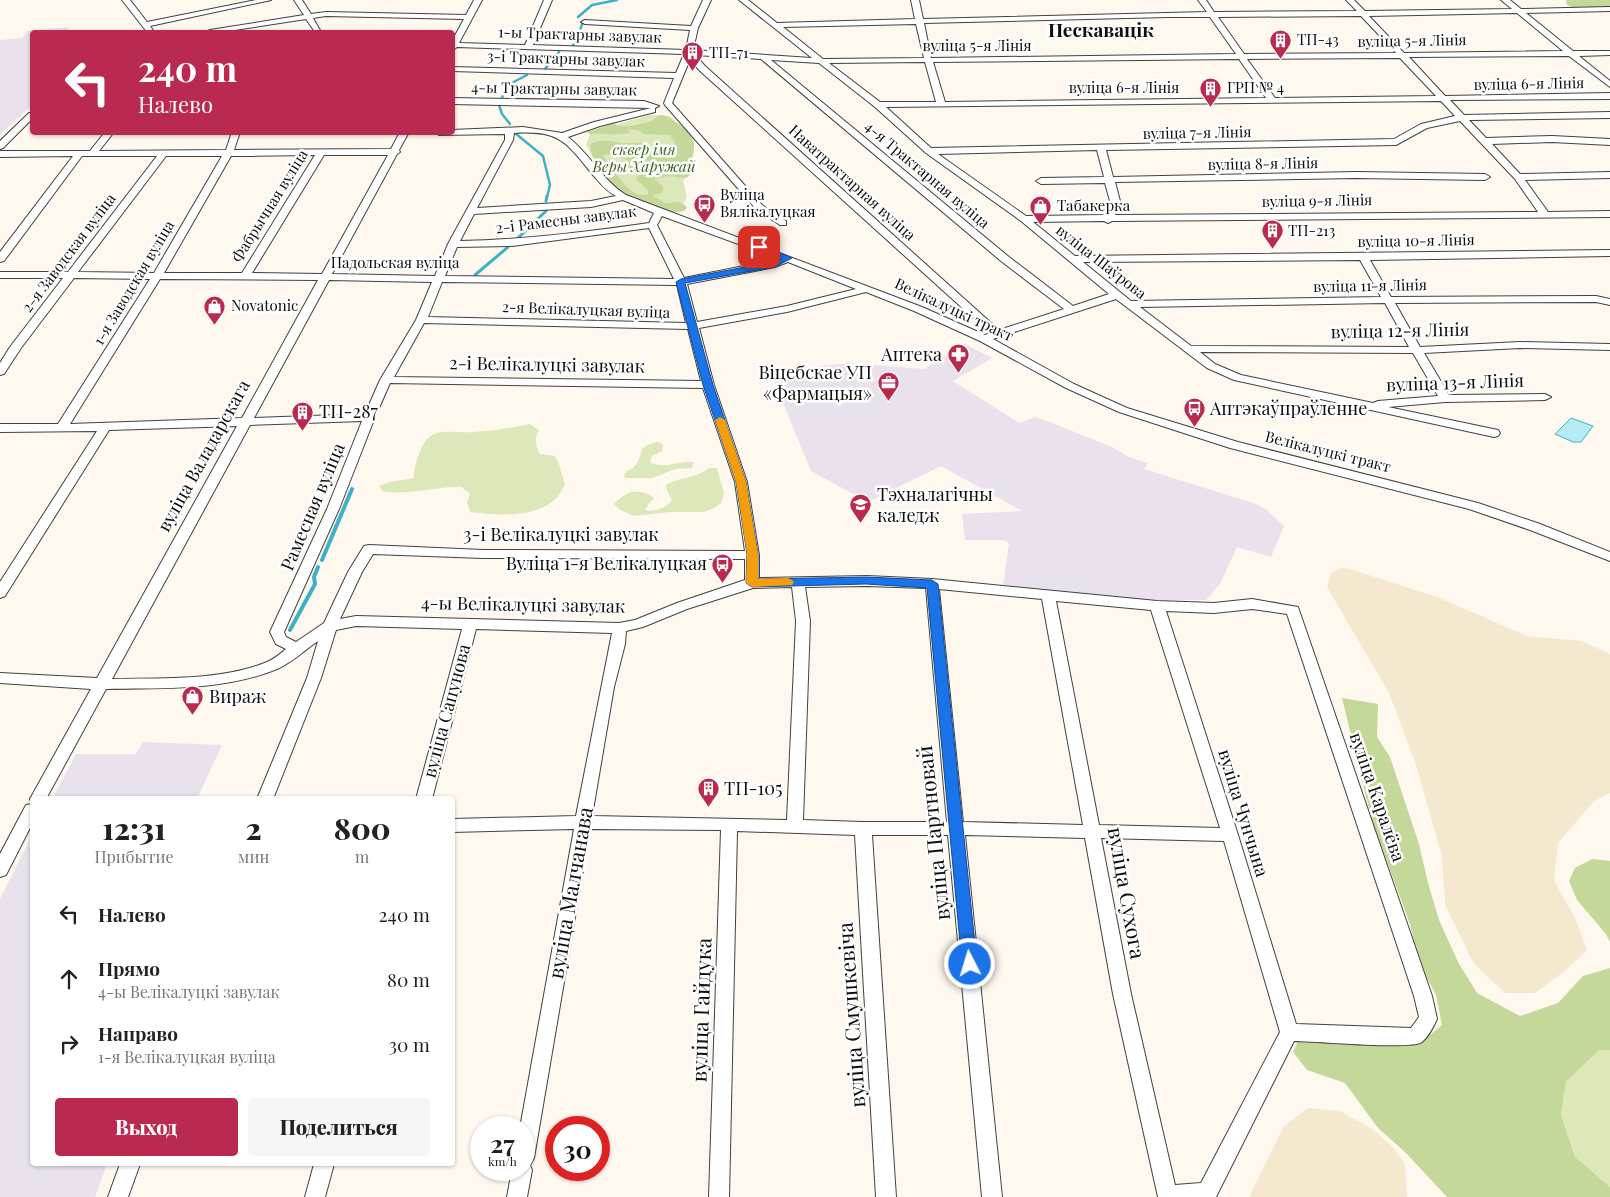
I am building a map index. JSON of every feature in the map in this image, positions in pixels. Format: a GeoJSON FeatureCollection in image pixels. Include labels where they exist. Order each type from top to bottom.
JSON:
{"type":"FeatureCollection","features":[{"type":"Feature","properties":{"kind":"street"},"geometry":{"type":"LineString","coordinates":[[126,0],[150,30]]}},
{"type":"Feature","properties":{"kind":"street"},"geometry":{"type":"LineString","coordinates":[[146,24],[210,8],[267,0]]}},
{"type":"Feature","properties":{"kind":"street"},"geometry":{"type":"LineString","coordinates":[[298,0],[317,30]]}},
{"type":"Feature","properties":{"kind":"street"},"geometry":{"type":"LineString","coordinates":[[455,42],[478,0]]}},
{"type":"Feature","properties":{"kind":"street"},"geometry":{"type":"LineString","coordinates":[[528,47],[548,0]]}},
{"type":"Feature","properties":{"kind":"street"},"geometry":{"type":"LineString","coordinates":[[455,132],[533,130],[562,136],[668,103],[689,52],[694,28],[707,0]]}},
{"type":"Feature","properties":{"kind":"street","name":"вуліца Шаўрова"},"geometry":{"type":"LineString","coordinates":[[743,0],[824,61],[878,105],[929,151],[1024,220],[1117,295],[1210,366],[1238,378],[1494,433]]}},
{"type":"Feature","properties":{"kind":"street"},"geometry":{"type":"LineString","coordinates":[[915,0],[928,60],[941,103]]}},
{"type":"Feature","properties":{"kind":"street"},"geometry":{"type":"LineString","coordinates":[[1202,0],[1272,100]]}},
{"type":"Feature","properties":{"kind":"street"},"geometry":{"type":"LineString","coordinates":[[1350,0],[1518,177],[1545,214]]}},
{"type":"Feature","properties":{"kind":"street"},"geometry":{"type":"LineString","coordinates":[[1505,0],[1610,85]]}},
{"type":"Feature","properties":{"kind":"street"},"geometry":{"type":"LineString","coordinates":[[776,25],[1212,15],[1521,12],[1610,9]]}},
{"type":"Feature","properties":{"kind":"street"},"geometry":{"type":"LineString","coordinates":[[222,30],[326,14],[469,17]]}},
{"type":"Feature","properties":{"kind":"street"},"geometry":{"type":"LineString","coordinates":[[584,22],[694,28]]}},
{"type":"Feature","properties":{"kind":"street","name":"1-ы Трактарны завулак"},"geometry":{"type":"LineString","coordinates":[[455,46],[689,52],[765,59],[824,61]]}},
{"type":"Feature","properties":{"kind":"street","name":"Наватрактарная вуліца"},"geometry":{"type":"LineString","coordinates":[[689,52],[702,68],[998,334]]}},
{"type":"Feature","properties":{"kind":"street","name":"вуліца 5-я Лінія"},"geometry":{"type":"LineString","coordinates":[[824,61],[1610,53]]}},
{"type":"Feature","properties":{"kind":"street","name":"4-я Трактарная вуліца"},"geometry":{"type":"LineString","coordinates":[[765,59],[1005,259],[1072,310]]}},
{"type":"Feature","properties":{"kind":"street","name":"3-і Трактарны завулак"},"geometry":{"type":"LineString","coordinates":[[455,69],[679,76]]}},
{"type":"Feature","properties":{"kind":"street","name":"вуліца 6-я Лінія"},"geometry":{"type":"LineString","coordinates":[[878,105],[1610,96]]}},
{"type":"Feature","properties":{"kind":"street","name":"4-ы Трактарны завулак"},"geometry":{"type":"LineString","coordinates":[[455,101],[644,104],[654,108]]}},
{"type":"Feature","properties":{"kind":"street"},"geometry":{"type":"LineString","coordinates":[[668,103],[759,207],[783,223]]}},
{"type":"Feature","properties":{"kind":"street"},"geometry":{"type":"LineString","coordinates":[[654,108],[663,112],[674,111]]}},
{"type":"Feature","properties":{"kind":"street","name":"вуліца 7-я Лінія"},"geometry":{"type":"LineString","coordinates":[[929,151],[1396,142],[1407,133],[1418,128],[1460,117],[1610,115]]}},
{"type":"Feature","properties":{"kind":"street"},"geometry":{"type":"LineString","coordinates":[[0,146],[30,117]]}},
{"type":"Feature","properties":{"kind":"street","name":"Рамесная вуліца"},"geometry":{"type":"LineString","coordinates":[[297,649],[280,640],[277,632],[333,509],[369,417],[386,380],[421,320],[437,278],[453,244],[509,140],[510,130]]}},
{"type":"Feature","properties":{"kind":"street"},"geometry":{"type":"LineString","coordinates":[[92,153],[107,135]]}},
{"type":"Feature","properties":{"kind":"street","name":"1-я Заводская вуліца"},"geometry":{"type":"LineString","coordinates":[[62,427],[157,276],[229,153],[235,135]]}},
{"type":"Feature","properties":{"kind":"street","name":"вуліца Валадарскага"},"geometry":{"type":"LineString","coordinates":[[40,796],[404,135]]}},
{"type":"Feature","properties":{"kind":"street","name":"Велікалуцкі тракт"},"geometry":{"type":"LineString","coordinates":[[562,136],[573,144],[606,185],[623,197],[867,289],[984,339],[1076,389],[1146,419],[1243,448],[1474,506],[1512,518]]}},
{"type":"Feature","properties":{"kind":"street"},"geometry":{"type":"LineString","coordinates":[[1484,141],[1504,142],[1552,139],[1610,142]]}},
{"type":"Feature","properties":{"kind":"street"},"geometry":{"type":"LineString","coordinates":[[1101,149],[1115,201],[1108,220]]}},
{"type":"Feature","properties":{"kind":"street","name":"Фабрычная вуліца"},"geometry":{"type":"LineString","coordinates":[[245,276],[321,152]]}},
{"type":"Feature","properties":{"kind":"street"},"geometry":{"type":"LineString","coordinates":[[0,154],[396,152]]}},
{"type":"Feature","properties":{"kind":"street","name":"2-я Заводская вуліца"},"geometry":{"type":"LineString","coordinates":[[0,372],[16,347],[164,153]]}},
{"type":"Feature","properties":{"kind":"street"},"geometry":{"type":"LineString","coordinates":[[0,259],[80,154]]}},
{"type":"Feature","properties":{"kind":"street","name":"вуліца 8-я Лінія"},"geometry":{"type":"LineString","coordinates":[[1041,181],[1356,175],[1485,177]]}},
{"type":"Feature","properties":{"kind":"street"},"geometry":{"type":"LineString","coordinates":[[1518,177],[1610,175]]}},
{"type":"Feature","properties":{"kind":"street"},"geometry":{"type":"LineString","coordinates":[[472,211],[591,204],[612,201],[623,197]]}},
{"type":"Feature","properties":{"kind":"street"},"geometry":{"type":"LineString","coordinates":[[660,212],[652,225],[681,282],[708,385],[741,482],[752,554],[752,583]]}},
{"type":"Feature","properties":{"kind":"street","name":"вуліца 9-я Лінія"},"geometry":{"type":"LineString","coordinates":[[1024,220],[1610,214]]}},
{"type":"Feature","properties":{"kind":"street","name":"2-і Рамесны завулак"},"geometry":{"type":"LineString","coordinates":[[453,244],[512,244],[652,225]]}},
{"type":"Feature","properties":{"kind":"street","name":"вуліца 10-я Лінія"},"geometry":{"type":"LineString","coordinates":[[1073,259],[1610,253]]}},
{"type":"Feature","properties":{"kind":"street"},"geometry":{"type":"LineString","coordinates":[[1363,257],[1445,399]]}},
{"type":"Feature","properties":{"kind":"street","name":"Падольская вуліца"},"geometry":{"type":"LineString","coordinates":[[0,275],[245,276],[681,282],[775,264],[788,258]]}},
{"type":"Feature","properties":{"kind":"street","name":"2-я Велікалуцкая вуліца"},"geometry":{"type":"LineString","coordinates":[[421,320],[693,326],[787,309],[867,289]]}},
{"type":"Feature","properties":{"kind":"street"},"geometry":{"type":"LineString","coordinates":[[984,339],[1117,295]]}},
{"type":"Feature","properties":{"kind":"street","name":"вуліца 11-я Лінія"},"geometry":{"type":"LineString","coordinates":[[1129,304],[1389,301],[1474,298],[1596,299],[1610,302]]}},
{"type":"Feature","properties":{"kind":"street","name":"вуліца 12-я Лінія"},"geometry":{"type":"LineString","coordinates":[[1190,349],[1417,350],[1520,345],[1610,346]]}},
{"type":"Feature","properties":{"kind":"street","name":"2-і Велікалуцкі завулак"},"geometry":{"type":"LineString","coordinates":[[386,380],[708,385]]}},
{"type":"Feature","properties":{"kind":"street","name":"вуліца 13-я Лінія"},"geometry":{"type":"LineString","coordinates":[[1366,405],[1445,399],[1545,397]]}},
{"type":"Feature","properties":{"kind":"street"},"geometry":{"type":"LineString","coordinates":[[0,428],[105,427],[369,417]]}},
{"type":"Feature","properties":{"kind":"street"},"geometry":{"type":"LineString","coordinates":[[0,593],[105,427]]}},
{"type":"Feature","properties":{"kind":"street"},"geometry":{"type":"LineString","coordinates":[[1512,518],[1610,557]]}},
{"type":"Feature","properties":{"kind":"street","name":"3-і Велікалуцкі завулак"},"geometry":{"type":"LineString","coordinates":[[330,626],[369,549],[483,554],[752,554]]}},
{"type":"Feature","properties":{"kind":"street","name":"4-ы Велікалуцкі завулак"},"geometry":{"type":"LineString","coordinates":[[330,626],[356,621],[619,628],[638,624],[682,606],[752,583],[798,582],[866,581],[932,584],[1157,606],[1214,608],[1252,604],[1293,610]]}},
{"type":"Feature","properties":{"kind":"street"},"geometry":{"type":"LineString","coordinates":[[795,827],[803,621],[798,582]]}},
{"type":"Feature","properties":{"kind":"street","name":"вуліца Партновай"},"geometry":{"type":"LineString","coordinates":[[932,584],[992,1197]]}},
{"type":"Feature","properties":{"kind":"street","name":"вуліца Сухога"},"geometry":{"type":"LineString","coordinates":[[1048,595],[1122,994],[1168,1197]]}},
{"type":"Feature","properties":{"kind":"street","name":"вуліца Чунчына"},"geometry":{"type":"LineString","coordinates":[[1157,606],[1230,835],[1289,1032]]}},
{"type":"Feature","properties":{"kind":"street","name":"вуліца Каралёва"},"geometry":{"type":"LineString","coordinates":[[1289,1032],[1416,1036],[1428,1019],[1423,996],[1293,610]]}},
{"type":"Feature","properties":{"kind":"street","name":"вуліца Сапунова"},"geometry":{"type":"LineString","coordinates":[[425,796],[470,624]]}},
{"type":"Feature","properties":{"kind":"street"},"geometry":{"type":"LineString","coordinates":[[0,678],[101,684],[172,683],[225,678],[251,673],[274,665],[330,626]]}},
{"type":"Feature","properties":{"kind":"street"},"geometry":{"type":"LineString","coordinates":[[266,796],[314,678],[330,626]]}},
{"type":"Feature","properties":{"kind":"street","name":"вуліца Малчанава"},"geometry":{"type":"LineString","coordinates":[[531,1116],[607,687],[618,644],[619,628]]}},
{"type":"Feature","properties":{"kind":"street"},"geometry":{"type":"LineString","coordinates":[[0,870],[30,814]]}},
{"type":"Feature","properties":{"kind":"street"},"geometry":{"type":"LineString","coordinates":[[455,826],[583,822],[729,824],[863,829],[957,828],[1230,835]]}},
{"type":"Feature","properties":{"kind":"street","name":"вуліца Гайдука"},"geometry":{"type":"LineString","coordinates":[[719,1197],[729,824]]}},
{"type":"Feature","properties":{"kind":"street","name":"вуліца Смушкевіча"},"geometry":{"type":"LineString","coordinates":[[863,829],[886,1197]]}},
{"type":"Feature","properties":{"kind":"street"},"geometry":{"type":"LineString","coordinates":[[1168,1197],[1207,1193],[1289,1032]]}},
{"type":"Feature","properties":{"kind":"street"},"geometry":{"type":"LineString","coordinates":[[118,1197],[129,1166]]}},
{"type":"Feature","properties":{"kind":"street"},"geometry":{"type":"LineString","coordinates":[[315,1197],[323,1166]]}},
{"type":"Feature","properties":{"kind":"street"},"geometry":{"type":"LineString","coordinates":[[517,1197],[520,1181]]}},
{"type":"Feature","properties":{"kind":"shaded area"},"geometry":{"type":"Polygon","coordinates":[[[70,27],[66,30],[38,30],[70,27]]]}},
{"type":"Feature","properties":{"kind":"shaded area"},"geometry":{"type":"Polygon","coordinates":[[[27,31],[30,31],[30,107],[0,135],[0,40],[22,38],[27,31]]]}},
{"type":"Feature","properties":{"kind":"shaded area"},"geometry":{"type":"Polygon","coordinates":[[[965,344],[992,358],[953,381],[1019,423],[1035,417],[1055,424],[1112,447],[1129,457],[1148,463],[1144,469],[1256,504],[1267,510],[1284,526],[1271,557],[1237,547],[1220,584],[1206,600],[1114,600],[1003,586],[1009,544],[1005,540],[965,540],[962,514],[1022,511],[941,466],[868,502],[811,471],[774,381],[820,366],[850,363],[924,369],[965,344]]]}},
{"type":"Feature","properties":{"kind":"shaded area"},"geometry":{"type":"Polygon","coordinates":[[[1344,567],[1437,597],[1527,636],[1582,641],[1610,654],[1610,793],[1593,802],[1558,843],[1554,880],[1576,920],[1587,950],[1566,970],[1535,993],[1505,993],[1474,964],[1445,905],[1442,856],[1416,765],[1389,693],[1327,587],[1331,573],[1344,567]]]}},
{"type":"Feature","properties":{"kind":"shaded area"},"geometry":{"type":"Polygon","coordinates":[[[143,742],[222,745],[198,796],[54,796],[76,754],[136,754],[143,742]]]}},
{"type":"Feature","properties":{"kind":"shaded area"},"geometry":{"type":"Polygon","coordinates":[[[30,839],[30,1166],[106,1166],[95,1197],[0,1197],[0,899],[30,839]]]}},
{"type":"Feature","properties":{"kind":"shaded area"},"geometry":{"type":"Polygon","coordinates":[[[1308,1108],[1340,1111],[1372,1129],[1393,1147],[1405,1164],[1407,1197],[1249,1197],[1284,1126],[1308,1108]]]}},
{"type":"Feature","properties":{"kind":"green space"},"geometry":{"type":"Polygon","coordinates":[[[1566,0],[1610,0],[1610,7],[1575,8],[1567,5],[1566,0]]]}},
{"type":"Feature","properties":{"kind":"green space","name":"сквер імя Веры Харужай"},"geometry":{"type":"Polygon","coordinates":[[[649,115],[670,116],[692,142],[687,175],[683,181],[687,197],[679,213],[641,202],[620,192],[605,176],[586,144],[591,132],[649,115]]]}},
{"type":"Feature","properties":{"kind":"green space","name":"сквер імя Веры Харужай"},"geometry":{"type":"Polygon","coordinates":[[[659,115],[670,118],[680,125],[693,139],[694,150],[690,175],[686,178],[668,176],[654,179],[663,186],[663,192],[654,195],[654,197],[666,203],[681,203],[687,207],[684,211],[671,212],[657,209],[641,202],[612,182],[593,158],[590,145],[602,141],[643,143],[661,155],[670,158],[673,156],[676,145],[670,135],[643,134],[641,131],[627,129],[630,132],[622,134],[590,134],[587,132],[614,123],[617,126],[643,124],[659,115]],[[607,154],[603,156],[628,188],[641,195],[648,194],[648,190],[636,179],[637,176],[646,173],[646,170],[623,168],[630,161],[607,154]]]}},
{"type":"Feature","properties":{"kind":"green space"},"geometry":{"type":"Polygon","coordinates":[[[530,424],[539,430],[536,442],[540,454],[555,456],[565,485],[557,497],[548,505],[515,514],[470,512],[467,502],[470,494],[462,487],[392,492],[382,491],[379,486],[414,478],[415,467],[422,447],[425,441],[434,434],[487,431],[530,424]]]}},
{"type":"Feature","properties":{"kind":"green space"},"geometry":{"type":"Polygon","coordinates":[[[658,442],[663,445],[662,451],[652,456],[650,462],[666,465],[694,462],[692,468],[675,469],[653,478],[625,478],[625,473],[634,467],[645,446],[658,442]]]}},
{"type":"Feature","properties":{"kind":"green space"},"geometry":{"type":"Polygon","coordinates":[[[709,468],[717,468],[724,493],[721,503],[712,509],[704,512],[670,512],[634,516],[620,510],[614,504],[628,493],[643,492],[654,498],[645,509],[648,511],[662,508],[668,505],[672,499],[666,485],[698,474],[709,468]]]}},
{"type":"Feature","properties":{"kind":"green space"},"geometry":{"type":"Polygon","coordinates":[[[1342,698],[1378,704],[1377,737],[1390,757],[1419,844],[1439,920],[1458,962],[1477,993],[1520,1016],[1558,1003],[1583,976],[1610,968],[1610,1050],[1599,1050],[1566,1082],[1561,1115],[1575,1157],[1610,1187],[1610,1197],[1447,1197],[1405,1152],[1378,1128],[1345,1083],[1307,1070],[1293,1052],[1299,1039],[1425,1039],[1442,1025],[1436,995],[1419,963],[1410,924],[1372,821],[1342,698]]]}},
{"type":"Feature","properties":{"kind":"green space"},"geometry":{"type":"Polygon","coordinates":[[[1592,859],[1610,861],[1610,942],[1606,934],[1577,900],[1569,881],[1575,868],[1592,859]]]}},
{"type":"Feature","properties":{"kind":"green space"},"geometry":{"type":"Polygon","coordinates":[[[1599,1050],[1610,1050],[1610,1187],[1575,1157],[1561,1115],[1566,1082],[1599,1050]]]}},
{"type":"Feature","properties":{"kind":"water"},"geometry":{"type":"Polygon","coordinates":[[[1571,418],[1593,426],[1581,442],[1573,442],[1555,434],[1571,418]]]}},
{"type":"Feature","properties":{"kind":"waterway"},"geometry":{"type":"LineString","coordinates":[[578,17],[592,5],[617,0]]}},
{"type":"Feature","properties":{"kind":"waterway"},"geometry":{"type":"LineString","coordinates":[[573,45],[581,39],[580,31],[582,24]]}},
{"type":"Feature","properties":{"kind":"waterway"},"geometry":{"type":"LineString","coordinates":[[545,69],[559,52]]}},
{"type":"Feature","properties":{"kind":"waterway"},"geometry":{"type":"LineString","coordinates":[[502,98],[506,86],[527,75]]}},
{"type":"Feature","properties":{"kind":"waterway"},"geometry":{"type":"LineString","coordinates":[[499,105],[502,114],[510,124]]}},
{"type":"Feature","properties":{"kind":"waterway"},"geometry":{"type":"LineString","coordinates":[[515,133],[543,156],[550,185],[547,197]]}},
{"type":"Feature","properties":{"kind":"waterway"},"geometry":{"type":"LineString","coordinates":[[546,201],[547,196]]}},
{"type":"Feature","properties":{"kind":"waterway"},"geometry":{"type":"LineString","coordinates":[[518,238],[546,211]]}},
{"type":"Feature","properties":{"kind":"waterway"},"geometry":{"type":"LineString","coordinates":[[475,275],[508,247]]}},
{"type":"Feature","properties":{"kind":"waterway"},"geometry":{"type":"LineString","coordinates":[[322,560],[352,489]]}},
{"type":"Feature","properties":{"kind":"waterway"},"geometry":{"type":"LineString","coordinates":[[290,630],[315,584],[314,577],[318,567]]}},
{"type":"Feature","properties":{"kind":"slow traffic"},"geometry":{"type":"LineString","coordinates":[[720,420],[741,482],[752,554],[752,583],[788,582]]}},
{"type":"Feature","properties":{"kind":"place","name":"ТП-43"},"geometry":{"type":"Point","coordinates":[1281,59]}},
{"type":"Feature","properties":{"kind":"place","name":"ТП-71"},"geometry":{"type":"Point","coordinates":[693,72]}},
{"type":"Feature","properties":{"kind":"place","name":"ГРП № 4"},"geometry":{"type":"Point","coordinates":[1211,107]}},
{"type":"Feature","properties":{"kind":"place","name":"Вуліца Вялікалуцкая"},"geometry":{"type":"Point","coordinates":[704,223]}},
{"type":"Feature","properties":{"kind":"place","name":"Табакерка"},"geometry":{"type":"Point","coordinates":[1041,225]}},
{"type":"Feature","properties":{"kind":"place","name":"ТП-213"},"geometry":{"type":"Point","coordinates":[1272,250]}},
{"type":"Feature","properties":{"kind":"place","name":"Novatonic"},"geometry":{"type":"Point","coordinates":[215,325]}},
{"type":"Feature","properties":{"kind":"place","name":"Аптека"},"geometry":{"type":"Point","coordinates":[958,374]}},
{"type":"Feature","properties":{"kind":"place","name":"Віцебскае УП «Фармацыя»"},"geometry":{"type":"Point","coordinates":[888,402]}},
{"type":"Feature","properties":{"kind":"place","name":"Аптэкаўпраўленне"},"geometry":{"type":"Point","coordinates":[1194,428]}},
{"type":"Feature","properties":{"kind":"place","name":"ТП-287"},"geometry":{"type":"Point","coordinates":[303,431]}},
{"type":"Feature","properties":{"kind":"place","name":"Тэхналагічны каледж"},"geometry":{"type":"Point","coordinates":[861,524]}},
{"type":"Feature","properties":{"kind":"place","name":"Вуліца 1-я Велікалуцкая"},"geometry":{"type":"Point","coordinates":[723,583]}},
{"type":"Feature","properties":{"kind":"place","name":"Вираж"},"geometry":{"type":"Point","coordinates":[193,716]}},
{"type":"Feature","properties":{"kind":"place","name":"ТП-105"},"geometry":{"type":"Point","coordinates":[708,808]}},
{"type":"Feature","properties":{"kind":"district","name":"Пескавацік"},"geometry":{"type":"Point","coordinates":[1101,30]}},
{"type":"Feature","properties":{"kind":"route"},"geometry":{"type":"LineString","coordinates":[[759,247],[788,258],[775,264],[681,282],[708,385],[741,482],[752,554],[752,583],[866,581],[932,584],[970,964]]}}]}
